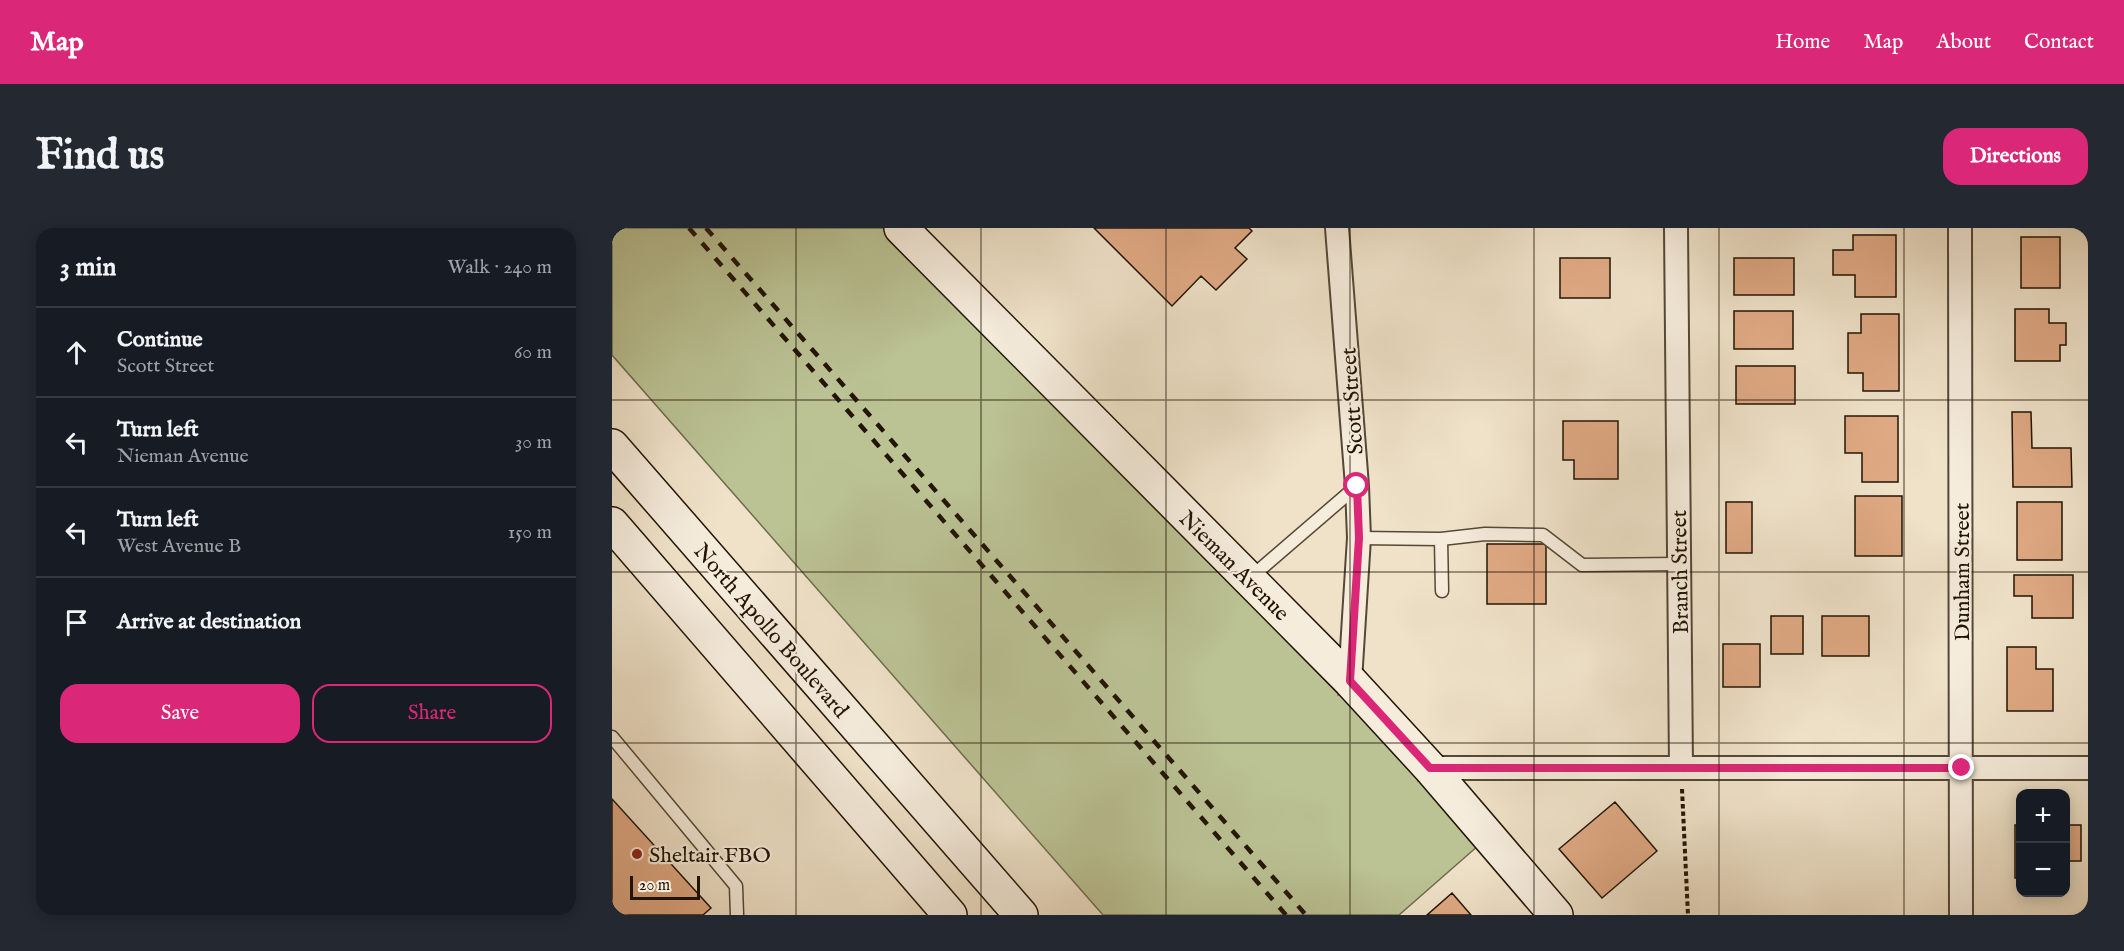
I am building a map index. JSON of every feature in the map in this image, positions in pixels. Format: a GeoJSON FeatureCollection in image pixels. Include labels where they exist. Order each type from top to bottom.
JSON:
{"type":"FeatureCollection","features":[{"type":"Feature","properties":{"kind":"street","name":"Nieman Avenue"},"geometry":{"type":"LineString","coordinates":[[901,228],[1350,681],[1430,768],[1556,915]]}},
{"type":"Feature","properties":{"kind":"street","name":"Scott Street"},"geometry":{"type":"LineString","coordinates":[[1337,228],[1359,538],[1350,681]]}},
{"type":"Feature","properties":{"kind":"street","name":"Branch Street"},"geometry":{"type":"LineString","coordinates":[[1676,228],[1681,767]]}},
{"type":"Feature","properties":{"kind":"street","name":"Dunham Street"},"geometry":{"type":"LineString","coordinates":[[1960,228],[1961,915]]}},
{"type":"Feature","properties":{"kind":"street","name":"North Apollo Boulevard"},"geometry":{"type":"LineString","coordinates":[[612,446],[1021,915]]}},
{"type":"Feature","properties":{"kind":"street"},"geometry":{"type":"LineString","coordinates":[[612,524],[950,915]]}},
{"type":"Feature","properties":{"kind":"street"},"geometry":{"type":"LineString","coordinates":[[1430,768],[2088,768]]}},
{"type":"Feature","properties":{"kind":"lane"},"geometry":{"type":"LineString","coordinates":[[1248,579],[1357,486]]}},
{"type":"Feature","properties":{"kind":"lane"},"geometry":{"type":"LineString","coordinates":[[1359,538],[1441,539],[1485,534],[1543,536],[1582,564],[1679,564]]}},
{"type":"Feature","properties":{"kind":"lane"},"geometry":{"type":"LineString","coordinates":[[1441,539],[1442,591]]}},
{"type":"Feature","properties":{"kind":"lane"},"geometry":{"type":"LineString","coordinates":[[612,737],[736,886],[737,915]]}},
{"type":"Feature","properties":{"kind":"path"},"geometry":{"type":"LineString","coordinates":[[1681,767],[1688,915]]}},
{"type":"Feature","properties":{"kind":"green space"},"geometry":{"type":"Polygon","coordinates":[[[612,228],[883,228],[1338,687],[1338,695],[1345,695],[1418,774],[1418,781],[1425,782],[1479,845],[1399,915],[1103,915],[612,355],[612,228]]]}},
{"type":"Feature","properties":{"kind":"building"},"geometry":{"type":"Polygon","coordinates":[[[1094,228],[1249,228],[1252,231],[1235,248],[1247,259],[1216,290],[1201,276],[1172,306],[1094,228]]]}},
{"type":"Feature","properties":{"kind":"building"},"geometry":{"type":"Polygon","coordinates":[[[1853,235],[1896,235],[1896,297],[1855,297],[1855,275],[1833,275],[1833,250],[1853,250],[1853,235]]]}},
{"type":"Feature","properties":{"kind":"building"},"geometry":{"type":"Polygon","coordinates":[[[2021,237],[2060,237],[2060,288],[2021,288],[2021,237]]]}},
{"type":"Feature","properties":{"kind":"building"},"geometry":{"type":"Polygon","coordinates":[[[1560,258],[1610,258],[1610,298],[1560,298],[1560,258]]]}},
{"type":"Feature","properties":{"kind":"building"},"geometry":{"type":"Polygon","coordinates":[[[1734,258],[1794,258],[1794,295],[1734,295],[1734,258]]]}},
{"type":"Feature","properties":{"kind":"building"},"geometry":{"type":"Polygon","coordinates":[[[2015,309],[2049,309],[2049,323],[2066,323],[2066,345],[2060,345],[2060,361],[2015,361],[2015,309]]]}},
{"type":"Feature","properties":{"kind":"building"},"geometry":{"type":"Polygon","coordinates":[[[1734,311],[1793,311],[1793,349],[1734,349],[1734,311]]]}},
{"type":"Feature","properties":{"kind":"building"},"geometry":{"type":"Polygon","coordinates":[[[1861,314],[1899,314],[1899,391],[1863,391],[1863,373],[1848,373],[1848,333],[1861,333],[1861,314]]]}},
{"type":"Feature","properties":{"kind":"building"},"geometry":{"type":"Polygon","coordinates":[[[1736,366],[1795,366],[1795,404],[1736,404],[1736,366]]]}},
{"type":"Feature","properties":{"kind":"building"},"geometry":{"type":"Polygon","coordinates":[[[2012,412],[2031,412],[2032,448],[2071,448],[2072,487],[2013,487],[2012,412]]]}},
{"type":"Feature","properties":{"kind":"building"},"geometry":{"type":"Polygon","coordinates":[[[1845,416],[1898,416],[1898,482],[1862,482],[1862,453],[1845,453],[1845,416]]]}},
{"type":"Feature","properties":{"kind":"building"},"geometry":{"type":"Polygon","coordinates":[[[1563,421],[1618,421],[1618,479],[1574,479],[1574,460],[1563,460],[1563,421]]]}},
{"type":"Feature","properties":{"kind":"building"},"geometry":{"type":"Polygon","coordinates":[[[1855,496],[1902,496],[1902,556],[1855,556],[1855,496]]]}},
{"type":"Feature","properties":{"kind":"building"},"geometry":{"type":"Polygon","coordinates":[[[1726,502],[1752,502],[1752,553],[1726,553],[1726,502]]]}},
{"type":"Feature","properties":{"kind":"building"},"geometry":{"type":"Polygon","coordinates":[[[2017,502],[2062,502],[2062,560],[2017,560],[2017,502]]]}},
{"type":"Feature","properties":{"kind":"building"},"geometry":{"type":"Polygon","coordinates":[[[1487,544],[1546,544],[1546,604],[1487,604],[1487,544]]]}},
{"type":"Feature","properties":{"kind":"building"},"geometry":{"type":"Polygon","coordinates":[[[2014,575],[2073,575],[2073,618],[2032,618],[2032,596],[2014,596],[2014,575]]]}},
{"type":"Feature","properties":{"kind":"building"},"geometry":{"type":"Polygon","coordinates":[[[1771,616],[1803,616],[1803,654],[1771,654],[1771,616]]]}},
{"type":"Feature","properties":{"kind":"building"},"geometry":{"type":"Polygon","coordinates":[[[1822,616],[1869,616],[1869,656],[1822,656],[1822,616]]]}},
{"type":"Feature","properties":{"kind":"building"},"geometry":{"type":"Polygon","coordinates":[[[1723,644],[1760,644],[1760,687],[1723,687],[1723,644]]]}},
{"type":"Feature","properties":{"kind":"building"},"geometry":{"type":"Polygon","coordinates":[[[2007,647],[2036,647],[2036,669],[2053,669],[2053,711],[2007,711],[2007,647]]]}},
{"type":"Feature","properties":{"kind":"building","name":"Sheltair FBO"},"geometry":{"type":"Polygon","coordinates":[[[612,799],[711,908],[703,915],[612,915],[612,799]]]}},
{"type":"Feature","properties":{"kind":"building"},"geometry":{"type":"Polygon","coordinates":[[[1615,802],[1657,851],[1602,898],[1559,849],[1615,802]]]}},
{"type":"Feature","properties":{"kind":"building"},"geometry":{"type":"Polygon","coordinates":[[[2015,825],[2016,825],[2016,878],[2015,825]]]}},
{"type":"Feature","properties":{"kind":"building"},"geometry":{"type":"Polygon","coordinates":[[[2070,825],[2081,825],[2081,861],[2070,861],[2070,825]]]}},
{"type":"Feature","properties":{"kind":"building"},"geometry":{"type":"Polygon","coordinates":[[[1452,893],[1471,915],[1427,915],[1452,893]]]}},
{"type":"Feature","properties":{"kind":"railway"},"geometry":{"type":"LineString","coordinates":[[689,228],[1286,915]]}},
{"type":"Feature","properties":{"kind":"railway"},"geometry":{"type":"LineString","coordinates":[[706,228],[1306,915]]}},
{"type":"Feature","properties":{"kind":"place","name":"Sheltair FBO"},"geometry":{"type":"Point","coordinates":[637,854]}},
{"type":"Feature","properties":{"kind":"route"},"geometry":{"type":"LineString","coordinates":[[1357,486],[1359,538],[1350,681],[1430,768],[1962,768]]}}]}
